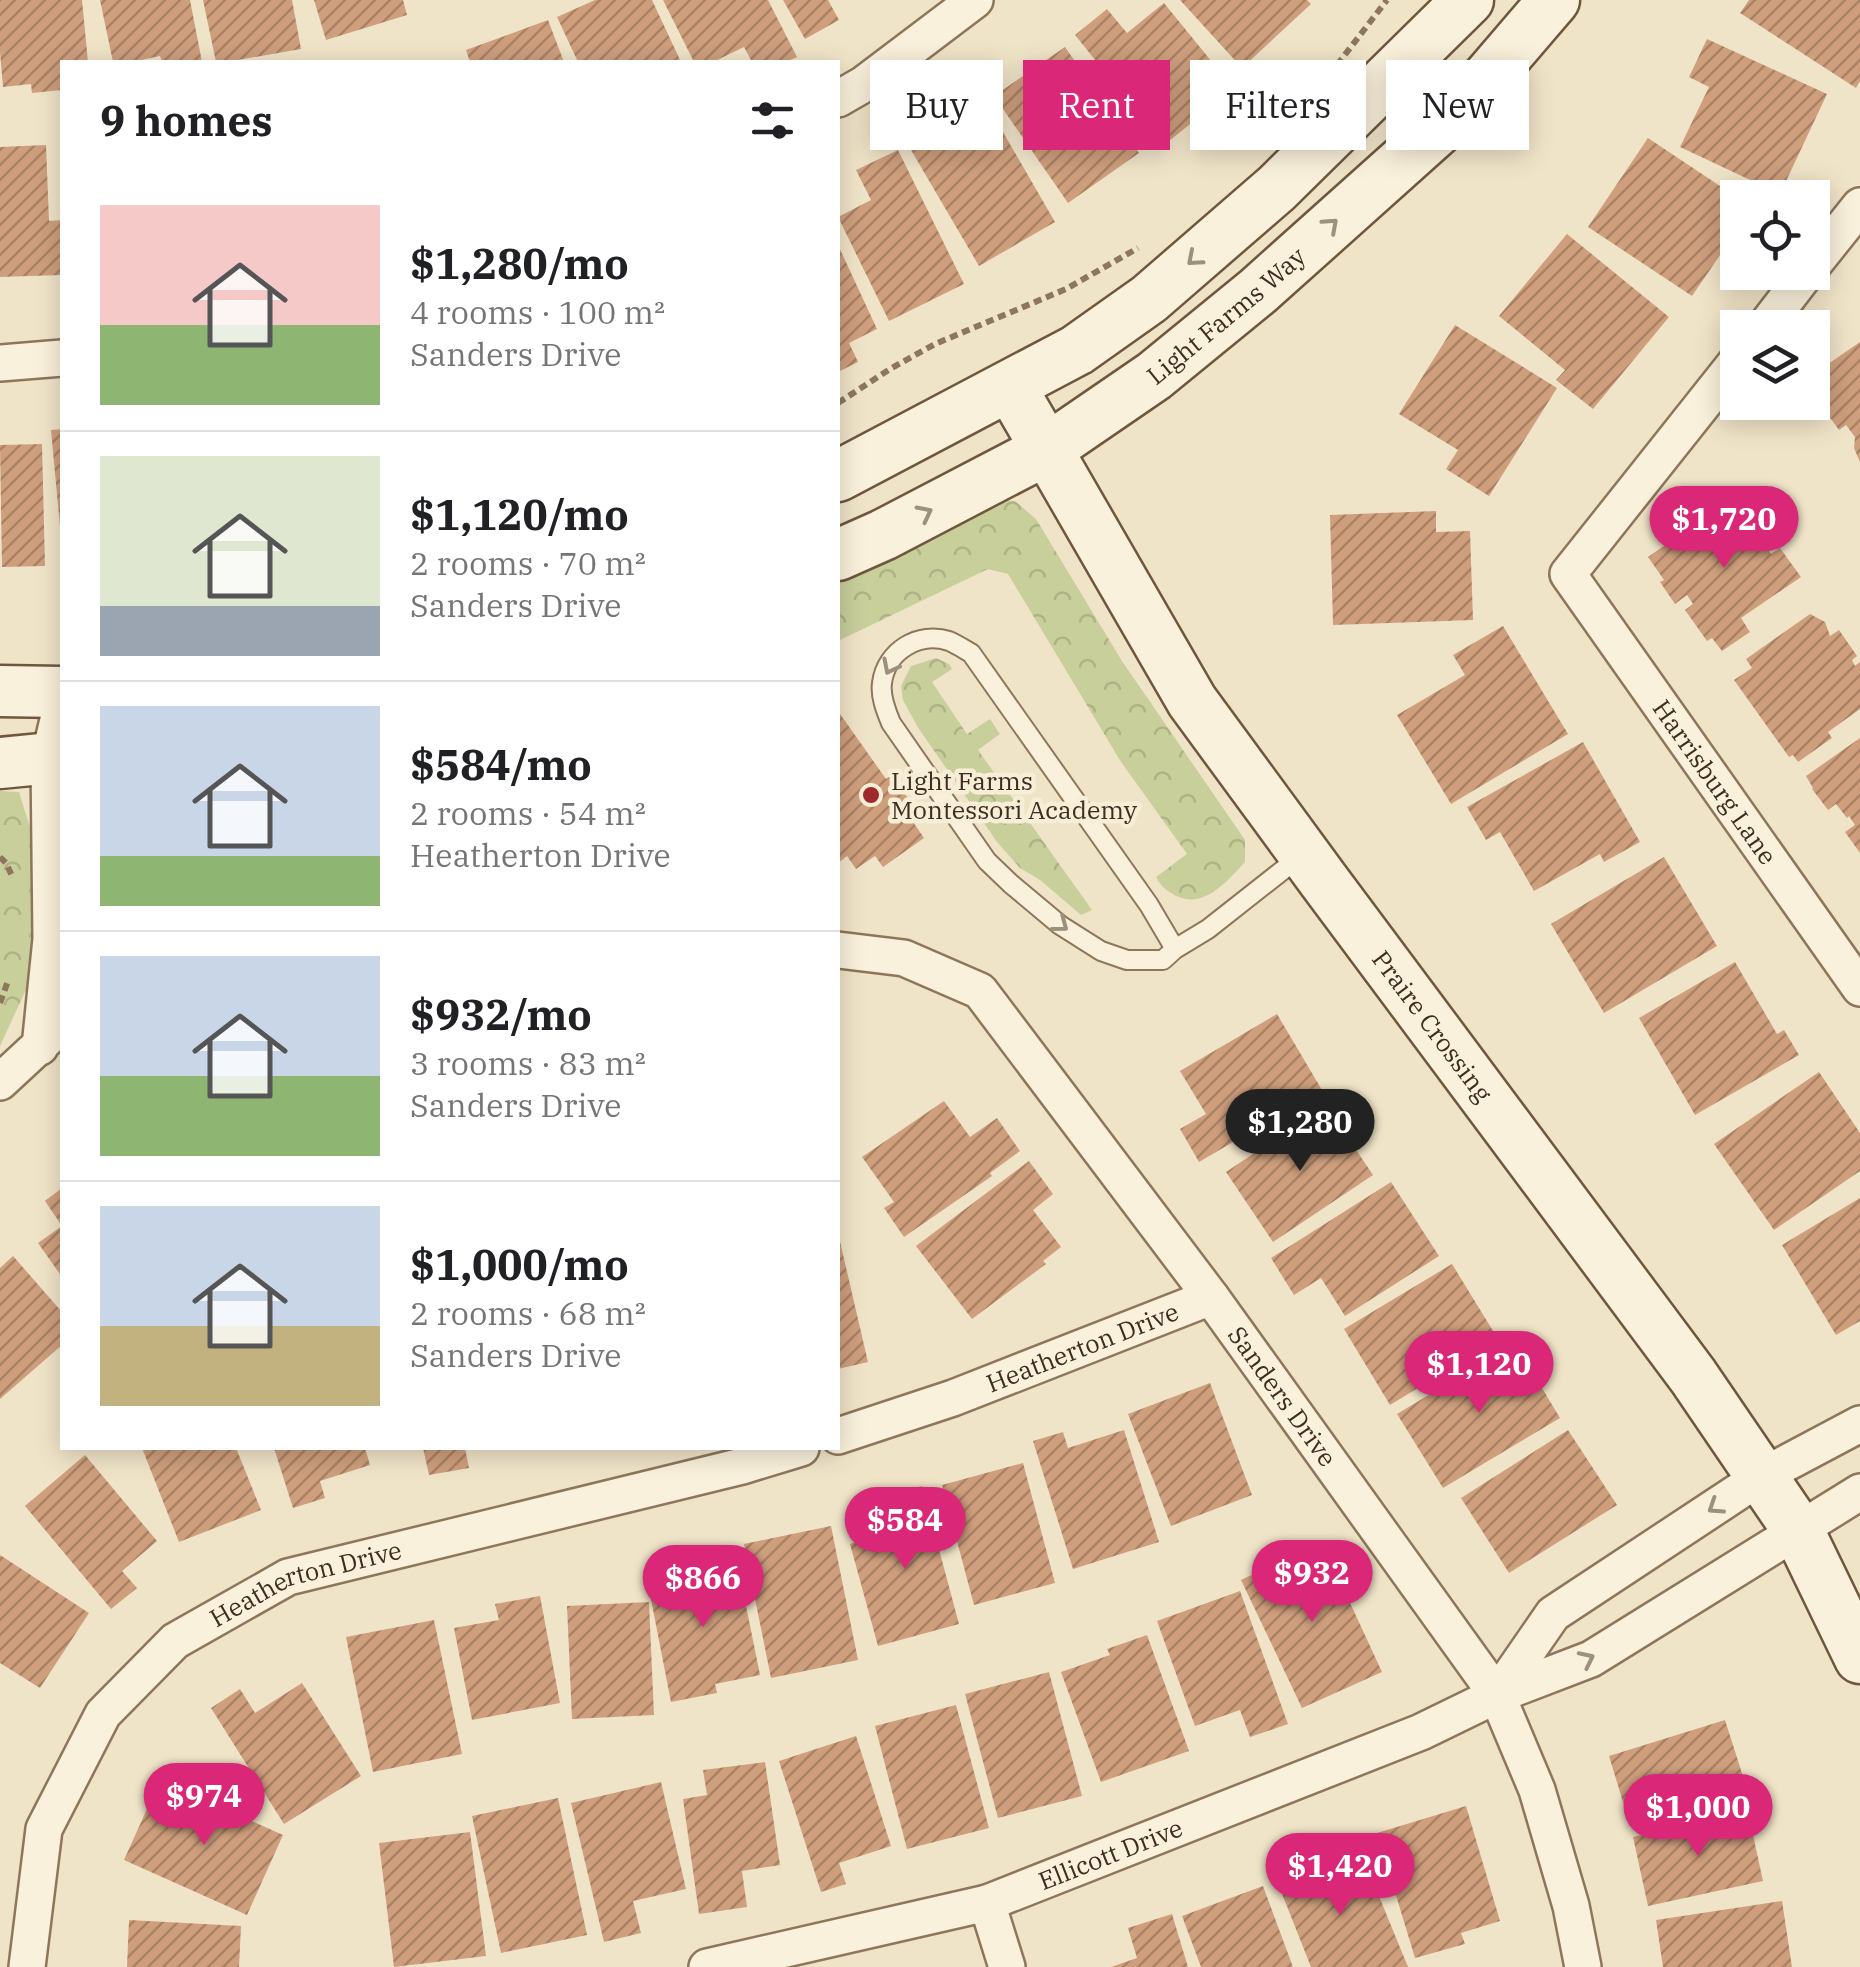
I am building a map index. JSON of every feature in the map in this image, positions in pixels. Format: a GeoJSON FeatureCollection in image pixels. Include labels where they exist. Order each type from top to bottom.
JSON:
{"type":"FeatureCollection","features":[{"type":"Feature","properties":{"kind":"street"},"geometry":{"type":"LineString","coordinates":[[840,98],[975,0]]}},
{"type":"Feature","properties":{"kind":"street"},"geometry":{"type":"LineString","coordinates":[[840,475],[1077,350],[1149,298],[1277,188],[1468,0]]}},
{"type":"Feature","properties":{"kind":"street","name":"Light Farms Way"},"geometry":{"type":"LineString","coordinates":[[840,554],[1046,450],[1154,376],[1258,290],[1458,111],[1554,0]]}},
{"type":"Feature","properties":{"kind":"street"},"geometry":{"type":"LineString","coordinates":[[1830,244],[1860,206]]}},
{"type":"Feature","properties":{"kind":"street"},"geometry":{"type":"LineString","coordinates":[[1778,310],[1793,290]]}},
{"type":"Feature","properties":{"kind":"street"},"geometry":{"type":"LineString","coordinates":[[0,363],[60,358]]}},
{"type":"Feature","properties":{"kind":"street","name":"Harrisburg Lane"},"geometry":{"type":"LineString","coordinates":[[1720,383],[1568,574],[1860,988]]}},
{"type":"Feature","properties":{"kind":"street","name":"Praire Crossing"},"geometry":{"type":"LineString","coordinates":[[1010,386],[1192,701],[1693,1376],[1798,1530],[1860,1658]]}},
{"type":"Feature","properties":{"kind":"street"},"geometry":{"type":"LineString","coordinates":[[0,691],[60,692]]}},
{"type":"Feature","properties":{"kind":"street"},"geometry":{"type":"LineString","coordinates":[[0,1082],[55,1040],[51,940],[60,721]]}},
{"type":"Feature","properties":{"kind":"street"},"geometry":{"type":"LineString","coordinates":[[0,762],[56,758]]}},
{"type":"Feature","properties":{"kind":"street","name":"Sanders Drive"},"geometry":{"type":"LineString","coordinates":[[840,950],[904,958],[980,991],[1212,1297],[1497,1695],[1537,1790],[1571,1906],[1583,1967]]}},
{"type":"Feature","properties":{"kind":"street","name":"Heatherton Drive"},"geometry":{"type":"LineString","coordinates":[[840,1435],[952,1398],[1212,1297]]}},
{"type":"Feature","properties":{"kind":"street","name":"Ellicott Drive"},"geometry":{"type":"LineString","coordinates":[[1497,1695],[1553,1614],[1762,1476],[1860,1424]]}},
{"type":"Feature","properties":{"kind":"street","name":"Heatherton Drive"},"geometry":{"type":"LineString","coordinates":[[28,1967],[44,1828],[103,1714],[175,1641],[288,1577],[794,1450]]}},
{"type":"Feature","properties":{"kind":"street","name":"Ellicott Drive"},"geometry":{"type":"LineString","coordinates":[[707,1967],[987,1903],[1421,1732],[1497,1695],[1591,1659],[1860,1492]]}},
{"type":"Feature","properties":{"kind":"street"},"geometry":{"type":"LineString","coordinates":[[987,1903],[1007,1967]]}},
{"type":"Feature","properties":{"kind":"lane"},"geometry":{"type":"LineString","coordinates":[[1175,949],[1149,904],[970,653],[946,640],[919,639],[901,648],[888,664],[882,684],[884,707],[902,740],[987,861],[1060,925],[1091,946],[1127,960],[1163,960],[1304,854]]}},
{"type":"Feature","properties":{"kind":"path"},"geometry":{"type":"LineString","coordinates":[[1341,60],[1387,0]]}},
{"type":"Feature","properties":{"kind":"path"},"geometry":{"type":"LineString","coordinates":[[840,403],[935,344],[1066,289],[1149,241]]}},
{"type":"Feature","properties":{"kind":"green space"},"geometry":{"type":"Polygon","coordinates":[[[989,499],[1015,501],[1036,519],[1122,661],[1245,840],[1245,862],[1224,883],[1198,899],[1179,897],[1158,881],[1156,877],[1187,854],[1121,762],[1008,574],[988,569],[840,640],[840,573],[989,499]]]}},
{"type":"Feature","properties":{"kind":"green space"},"geometry":{"type":"Polygon","coordinates":[[[936,658],[952,669],[932,682],[967,734],[990,719],[1000,734],[978,750],[1092,910],[1081,915],[1020,868],[997,842],[917,726],[903,700],[901,686],[911,666],[936,658]]]}},
{"type":"Feature","properties":{"kind":"green space"},"geometry":{"type":"Polygon","coordinates":[[[0,791],[19,792],[34,840],[36,915],[30,981],[0,1046],[0,791]]]}},
{"type":"Feature","properties":{"kind":"building"},"geometry":{"type":"Polygon","coordinates":[[[0,0],[82,0],[88,60],[60,60],[60,90],[32,93],[31,84],[3,87],[0,0]]]}},
{"type":"Feature","properties":{"kind":"building"},"geometry":{"type":"Polygon","coordinates":[[[100,0],[190,0],[202,60],[161,60],[160,56],[113,60],[100,0]]]}},
{"type":"Feature","properties":{"kind":"building"},"geometry":{"type":"Polygon","coordinates":[[[203,0],[292,0],[301,49],[216,60],[203,0]]]}},
{"type":"Feature","properties":{"kind":"building"},"geometry":{"type":"Polygon","coordinates":[[[314,0],[403,0],[407,15],[326,40],[314,0]]]}},
{"type":"Feature","properties":{"kind":"building"},"geometry":{"type":"Polygon","coordinates":[[[595,0],[652,0],[680,60],[577,60],[557,17],[595,0]]]}},
{"type":"Feature","properties":{"kind":"building"},"geometry":{"type":"Polygon","coordinates":[[[663,0],[768,0],[797,57],[751,60],[744,47],[717,60],[693,60],[663,0]]]}},
{"type":"Feature","properties":{"kind":"building"},"geometry":{"type":"Polygon","coordinates":[[[783,0],[828,0],[839,20],[805,39],[783,0]]]}},
{"type":"Feature","properties":{"kind":"building"},"geometry":{"type":"Polygon","coordinates":[[[1180,0],[1307,0],[1311,4],[1251,60],[1235,60],[1180,0]]]}},
{"type":"Feature","properties":{"kind":"building"},"geometry":{"type":"Polygon","coordinates":[[[1749,0],[1860,0],[1860,81],[1856,88],[1740,13],[1749,0]]]}},
{"type":"Feature","properties":{"kind":"building"},"geometry":{"type":"Polygon","coordinates":[[[1164,3],[1210,60],[1190,60],[1190,124],[1170,140],[1170,60],[1095,60],[1075,35],[1107,9],[1127,33],[1164,3]]]}},
{"type":"Feature","properties":{"kind":"building"},"geometry":{"type":"Polygon","coordinates":[[[548,20],[563,60],[469,60],[466,50],[548,20]]]}},
{"type":"Feature","properties":{"kind":"building"},"geometry":{"type":"Polygon","coordinates":[[[1707,39],[1827,94],[1787,180],[1750,180],[1680,147],[1709,87],[1689,77],[1707,39]]]}},
{"type":"Feature","properties":{"kind":"building"},"geometry":{"type":"Polygon","coordinates":[[[1065,47],[1074,60],[1046,60],[1065,47]]]}},
{"type":"Feature","properties":{"kind":"building"},"geometry":{"type":"Polygon","coordinates":[[[1023,76],[1023,138],[1003,109],[1003,90],[1023,76]]]}},
{"type":"Feature","properties":{"kind":"building"},"geometry":{"type":"Polygon","coordinates":[[[1003,132],[1055,222],[979,266],[911,150],[1003,150],[1003,132]]]}},
{"type":"Feature","properties":{"kind":"building"},"geometry":{"type":"Polygon","coordinates":[[[1648,138],[1720,186],[1720,255],[1692,296],[1588,227],[1648,138]]]}},
{"type":"Feature","properties":{"kind":"building"},"geometry":{"type":"Polygon","coordinates":[[[46,145],[49,221],[60,220],[60,275],[0,277],[0,147],[46,145]]]}},
{"type":"Feature","properties":{"kind":"building"},"geometry":{"type":"Polygon","coordinates":[[[898,150],[964,284],[889,321],[840,221],[840,216],[871,200],[856,170],[898,150]]]}},
{"type":"Feature","properties":{"kind":"building"},"geometry":{"type":"Polygon","coordinates":[[[1031,150],[1137,150],[1139,153],[1068,203],[1031,150]]]}},
{"type":"Feature","properties":{"kind":"building"},"geometry":{"type":"Polygon","coordinates":[[[1567,234],[1669,317],[1593,409],[1556,380],[1565,370],[1499,316],[1567,234]]]}},
{"type":"Feature","properties":{"kind":"building"},"geometry":{"type":"Polygon","coordinates":[[[840,249],[877,329],[849,343],[858,362],[840,371],[840,249]]]}},
{"type":"Feature","properties":{"kind":"building"},"geometry":{"type":"Polygon","coordinates":[[[1455,325],[1557,388],[1489,496],[1446,469],[1458,450],[1399,414],[1455,325]]]}},
{"type":"Feature","properties":{"kind":"building"},"geometry":{"type":"Polygon","coordinates":[[[1860,342],[1860,462],[1854,448],[1855,437],[1846,425],[1839,430],[1830,418],[1830,363],[1860,342]]]}},
{"type":"Feature","properties":{"kind":"building"},"geometry":{"type":"Polygon","coordinates":[[[60,429],[60,526],[51,430],[60,429]]]}},
{"type":"Feature","properties":{"kind":"building"},"geometry":{"type":"Polygon","coordinates":[[[42,444],[45,566],[2,567],[0,445],[42,444]]]}},
{"type":"Feature","properties":{"kind":"building"},"geometry":{"type":"Polygon","coordinates":[[[1730,500],[1741,502],[1751,515],[1757,512],[1779,544],[1769,551],[1771,554],[1780,548],[1801,577],[1741,618],[1750,632],[1722,651],[1712,638],[1707,641],[1685,610],[1693,604],[1687,595],[1675,604],[1648,557],[1730,500]]]}},
{"type":"Feature","properties":{"kind":"building"},"geometry":{"type":"Polygon","coordinates":[[[1436,511],[1436,532],[1470,531],[1473,620],[1333,625],[1330,515],[1436,511]]]}},
{"type":"Feature","properties":{"kind":"building"},"geometry":{"type":"Polygon","coordinates":[[[1810,614],[1825,622],[1830,636],[1839,630],[1857,656],[1852,660],[1855,666],[1860,662],[1860,709],[1828,732],[1832,738],[1798,762],[1793,755],[1789,757],[1734,680],[1752,668],[1746,659],[1810,614]]]}},
{"type":"Feature","properties":{"kind":"building"},"geometry":{"type":"Polygon","coordinates":[[[1503,626],[1568,734],[1451,804],[1397,715],[1465,675],[1453,655],[1503,626]]]}},
{"type":"Feature","properties":{"kind":"building","name":"Light Farms Montessori Academy"},"geometry":{"type":"Polygon","coordinates":[[[840,714],[886,779],[892,775],[916,810],[909,816],[924,838],[883,867],[875,856],[856,869],[847,856],[840,861],[840,714]]]}},
{"type":"Feature","properties":{"kind":"building"},"geometry":{"type":"Polygon","coordinates":[[[1860,738],[1860,853],[1845,832],[1855,825],[1849,816],[1836,804],[1828,810],[1806,776],[1860,738]]]}},
{"type":"Feature","properties":{"kind":"building"},"geometry":{"type":"Polygon","coordinates":[[[1583,742],[1640,842],[1604,862],[1600,854],[1534,891],[1500,832],[1486,840],[1467,807],[1583,742]]]}},
{"type":"Feature","properties":{"kind":"building"},"geometry":{"type":"Polygon","coordinates":[[[1664,857],[1717,946],[1604,1013],[1551,924],[1664,857]]]}},
{"type":"Feature","properties":{"kind":"building"},"geometry":{"type":"Polygon","coordinates":[[[1735,962],[1777,1034],[1784,1030],[1799,1055],[1695,1115],[1639,1018],[1735,962]]]}},
{"type":"Feature","properties":{"kind":"building"},"geometry":{"type":"Polygon","coordinates":[[[1277,1014],[1322,1090],[1199,1162],[1180,1129],[1206,1114],[1180,1071],[1277,1014]]]}},
{"type":"Feature","properties":{"kind":"building"},"geometry":{"type":"Polygon","coordinates":[[[1819,1072],[1860,1133],[1860,1171],[1774,1230],[1714,1144],[1819,1072]]]}},
{"type":"Feature","properties":{"kind":"building"},"geometry":{"type":"Polygon","coordinates":[[[944,1101],[970,1137],[997,1118],[1020,1151],[990,1173],[992,1176],[904,1237],[884,1208],[894,1202],[862,1157],[944,1101]]]}},
{"type":"Feature","properties":{"kind":"building"},"geometry":{"type":"Polygon","coordinates":[[[1326,1105],[1373,1175],[1273,1242],[1226,1172],[1326,1105]]]}},
{"type":"Feature","properties":{"kind":"building"},"geometry":{"type":"Polygon","coordinates":[[[1029,1161],[1053,1194],[1033,1210],[1061,1247],[1043,1261],[1046,1264],[972,1319],[916,1246],[1029,1161]]]}},
{"type":"Feature","properties":{"kind":"building"},"geometry":{"type":"Polygon","coordinates":[[[1391,1182],[1439,1256],[1345,1316],[1321,1278],[1294,1295],[1271,1258],[1391,1182]]]}},
{"type":"Feature","properties":{"kind":"building"},"geometry":{"type":"Polygon","coordinates":[[[60,1190],[60,1223],[45,1201],[60,1190]]]}},
{"type":"Feature","properties":{"kind":"building"},"geometry":{"type":"Polygon","coordinates":[[[1860,1198],[1860,1321],[1836,1335],[1782,1245],[1860,1198]]]}},
{"type":"Feature","properties":{"kind":"building"},"geometry":{"type":"Polygon","coordinates":[[[60,1227],[60,1274],[38,1243],[60,1227]]]}},
{"type":"Feature","properties":{"kind":"building"},"geometry":{"type":"Polygon","coordinates":[[[840,1242],[868,1362],[840,1369],[840,1242]]]}},
{"type":"Feature","properties":{"kind":"building"},"geometry":{"type":"Polygon","coordinates":[[[13,1256],[60,1310],[60,1347],[0,1399],[0,1268],[13,1256]]]}},
{"type":"Feature","properties":{"kind":"building"},"geometry":{"type":"Polygon","coordinates":[[[1452,1264],[1498,1339],[1390,1405],[1344,1329],[1452,1264]]]}},
{"type":"Feature","properties":{"kind":"building"},"geometry":{"type":"Polygon","coordinates":[[[1515,1343],[1560,1418],[1443,1488],[1397,1414],[1515,1343]]]}},
{"type":"Feature","properties":{"kind":"building"},"geometry":{"type":"Polygon","coordinates":[[[1210,1383],[1252,1495],[1171,1526],[1128,1414],[1210,1383]]]}},
{"type":"Feature","properties":{"kind":"building"},"geometry":{"type":"Polygon","coordinates":[[[1124,1430],[1159,1542],[1073,1569],[1033,1441],[1063,1432],[1068,1448],[1124,1430]]]}},
{"type":"Feature","properties":{"kind":"building"},"geometry":{"type":"Polygon","coordinates":[[[1568,1430],[1617,1505],[1509,1573],[1461,1498],[1568,1430]]]}},
{"type":"Feature","properties":{"kind":"building"},"geometry":{"type":"Polygon","coordinates":[[[143,1450],[237,1450],[261,1510],[179,1542],[143,1450]]]}},
{"type":"Feature","properties":{"kind":"building"},"geometry":{"type":"Polygon","coordinates":[[[275,1450],[366,1450],[370,1465],[320,1481],[325,1498],[293,1508],[275,1450]]]}},
{"type":"Feature","properties":{"kind":"building"},"geometry":{"type":"Polygon","coordinates":[[[423,1450],[465,1450],[469,1468],[429,1475],[423,1450]]]}},
{"type":"Feature","properties":{"kind":"building"},"geometry":{"type":"Polygon","coordinates":[[[85,1455],[157,1541],[122,1571],[137,1588],[111,1609],[25,1506],[85,1455]]]}},
{"type":"Feature","properties":{"kind":"building"},"geometry":{"type":"Polygon","coordinates":[[[1023,1463],[1055,1583],[974,1605],[942,1485],[1023,1463]]]}},
{"type":"Feature","properties":{"kind":"building"},"geometry":{"type":"Polygon","coordinates":[[[922,1486],[959,1624],[878,1646],[850,1544],[889,1533],[879,1497],[922,1486]]]}},
{"type":"Feature","properties":{"kind":"building"},"geometry":{"type":"Polygon","coordinates":[[[831,1526],[858,1660],[771,1678],[744,1544],[831,1526]]]}},
{"type":"Feature","properties":{"kind":"building"},"geometry":{"type":"Polygon","coordinates":[[[1322,1542],[1382,1672],[1302,1708],[1241,1580],[1322,1542]]]}},
{"type":"Feature","properties":{"kind":"building"},"geometry":{"type":"Polygon","coordinates":[[[0,1555],[89,1613],[40,1688],[0,1663],[0,1555]]]}},
{"type":"Feature","properties":{"kind":"building"},"geometry":{"type":"Polygon","coordinates":[[[737,1561],[760,1675],[715,1684],[717,1693],[671,1702],[647,1579],[737,1561]]]}},
{"type":"Feature","properties":{"kind":"building"},"geometry":{"type":"Polygon","coordinates":[[[1240,1591],[1288,1724],[1250,1737],[1240,1710],[1195,1726],[1157,1621],[1240,1591]]]}},
{"type":"Feature","properties":{"kind":"building"},"geometry":{"type":"Polygon","coordinates":[[[540,1596],[560,1703],[472,1720],[454,1628],[499,1620],[495,1604],[540,1596]]]}},
{"type":"Feature","properties":{"kind":"building"},"geometry":{"type":"Polygon","coordinates":[[[649,1602],[654,1715],[572,1719],[567,1606],[649,1602]]]}},
{"type":"Feature","properties":{"kind":"building"},"geometry":{"type":"Polygon","coordinates":[[[434,1620],[462,1754],[373,1772],[346,1637],[434,1620]]]}},
{"type":"Feature","properties":{"kind":"building"},"geometry":{"type":"Polygon","coordinates":[[[1147,1635],[1189,1751],[1101,1782],[1061,1672],[1110,1655],[1107,1649],[1147,1635]]]}},
{"type":"Feature","properties":{"kind":"building"},"geometry":{"type":"Polygon","coordinates":[[[1049,1672],[1082,1796],[998,1818],[965,1694],[1049,1672]]]}},
{"type":"Feature","properties":{"kind":"building"},"geometry":{"type":"Polygon","coordinates":[[[302,1683],[361,1776],[284,1824],[211,1708],[240,1689],[255,1713],[302,1683]]]}},
{"type":"Feature","properties":{"kind":"building"},"geometry":{"type":"Polygon","coordinates":[[[956,1705],[989,1828],[907,1849],[875,1726],[956,1705]]]}},
{"type":"Feature","properties":{"kind":"building"},"geometry":{"type":"Polygon","coordinates":[[[1725,1720],[1747,1789],[1630,1825],[1609,1756],[1725,1720]]]}},
{"type":"Feature","properties":{"kind":"building"},"geometry":{"type":"Polygon","coordinates":[[[856,1736],[891,1846],[839,1863],[846,1884],[821,1892],[779,1761],[856,1736]]]}},
{"type":"Feature","properties":{"kind":"building"},"geometry":{"type":"Polygon","coordinates":[[[765,1762],[780,1865],[742,1871],[747,1907],[699,1914],[683,1799],[707,1795],[703,1770],[765,1762]]]}},
{"type":"Feature","properties":{"kind":"building"},"geometry":{"type":"Polygon","coordinates":[[[160,1780],[283,1835],[247,1915],[124,1860],[160,1780]]]}},
{"type":"Feature","properties":{"kind":"building"},"geometry":{"type":"Polygon","coordinates":[[[661,1782],[686,1889],[633,1901],[641,1933],[604,1942],[571,1803],[661,1782]]]}},
{"type":"Feature","properties":{"kind":"building"},"geometry":{"type":"Polygon","coordinates":[[[558,1798],[587,1935],[501,1953],[472,1816],[558,1798]]]}},
{"type":"Feature","properties":{"kind":"building"},"geometry":{"type":"Polygon","coordinates":[[[1466,1806],[1500,1921],[1461,1933],[1465,1944],[1415,1958],[1377,1833],[1466,1806]]]}},
{"type":"Feature","properties":{"kind":"building"},"geometry":{"type":"Polygon","coordinates":[[[1748,1812],[1763,1881],[1648,1906],[1633,1837],[1748,1812]]]}},
{"type":"Feature","properties":{"kind":"building"},"geometry":{"type":"Polygon","coordinates":[[[470,1832],[486,1956],[394,1967],[379,1843],[470,1832]]]}},
{"type":"Feature","properties":{"kind":"building"},"geometry":{"type":"Polygon","coordinates":[[[1305,1859],[1314,1882],[1365,1862],[1408,1967],[1311,1967],[1273,1871],[1305,1859]]]}},
{"type":"Feature","properties":{"kind":"building"},"geometry":{"type":"Polygon","coordinates":[[[1263,1886],[1293,1967],[1201,1967],[1182,1916],[1263,1886]]]}},
{"type":"Feature","properties":{"kind":"building"},"geometry":{"type":"Polygon","coordinates":[[[1782,1901],[1792,1967],[1663,1967],[1656,1920],[1782,1901]]]}},
{"type":"Feature","properties":{"kind":"building"},"geometry":{"type":"Polygon","coordinates":[[[1172,1914],[1188,1967],[1111,1967],[1137,1958],[1128,1928],[1172,1914]]]}},
{"type":"Feature","properties":{"kind":"building"},"geometry":{"type":"Polygon","coordinates":[[[129,1920],[241,1926],[239,1967],[127,1967],[129,1920]]]}},
{"type":"Feature","properties":{"kind":"place","name":"Light Farms Montessori Academy"},"geometry":{"type":"Point","coordinates":[871,795]}}]}
